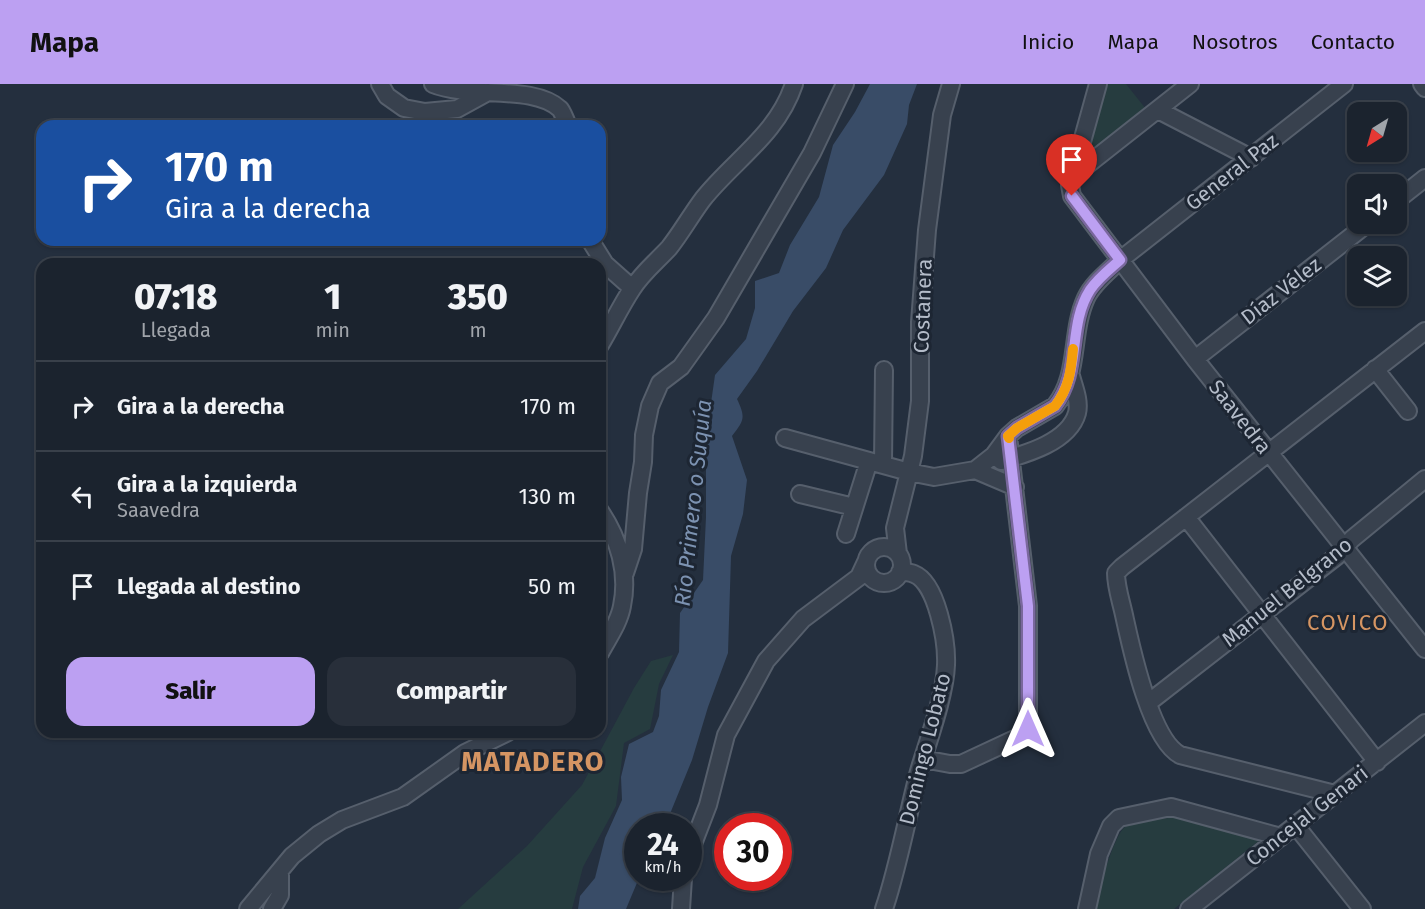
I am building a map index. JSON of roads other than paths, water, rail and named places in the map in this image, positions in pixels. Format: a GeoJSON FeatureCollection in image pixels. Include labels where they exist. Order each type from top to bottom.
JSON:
{"type":"FeatureCollection","features":[{"type":"Feature","properties":{"kind":"street"},"geometry":{"type":"LineString","coordinates":[[380,84],[387,96],[404,108],[425,112],[457,109],[491,90]]}},
{"type":"Feature","properties":{"kind":"street"},"geometry":{"type":"LineString","coordinates":[[433,84],[462,91],[526,91],[539,94],[559,108],[565,120]]}},
{"type":"Feature","properties":{"kind":"street"},"geometry":{"type":"LineString","coordinates":[[624,573],[633,549],[638,494],[644,462],[644,435],[650,406],[660,383],[681,367],[716,318],[812,153],[845,84]]}},
{"type":"Feature","properties":{"kind":"street","name":"Costanera"},"geometry":{"type":"LineString","coordinates":[[702,820],[726,735],[766,661],[803,619],[851,584],[895,528],[909,472],[920,401],[920,322],[927,230],[942,115],[951,84]]}},
{"type":"Feature","properties":{"kind":"street"},"geometry":{"type":"LineString","coordinates":[[1072,177],[1098,84]]}},
{"type":"Feature","properties":{"kind":"street"},"geometry":{"type":"LineString","coordinates":[[1072,177],[1190,84]]}},
{"type":"Feature","properties":{"kind":"street","name":"General Paz"},"geometry":{"type":"LineString","coordinates":[[1071,376],[1074,339],[1086,299],[1098,281],[1120,260],[1344,84]]}},
{"type":"Feature","properties":{"kind":"street"},"geometry":{"type":"LineString","coordinates":[[606,334],[632,288],[648,267],[668,248],[703,199],[722,177],[762,138],[794,88]]}},
{"type":"Feature","properties":{"kind":"street"},"geometry":{"type":"LineString","coordinates":[[1158,110],[1251,158]]}},
{"type":"Feature","properties":{"kind":"street","name":"Saavedra"},"geometry":{"type":"LineString","coordinates":[[1072,177],[1070,185],[1072,196],[1194,359],[1425,649]]}},
{"type":"Feature","properties":{"kind":"street"},"geometry":{"type":"LineString","coordinates":[[1407,192],[1425,178]]}},
{"type":"Feature","properties":{"kind":"street","name":"Díaz Vélez"},"geometry":{"type":"LineString","coordinates":[[1194,359],[1354,234]]}},
{"type":"Feature","properties":{"kind":"street"},"geometry":{"type":"LineString","coordinates":[[606,266],[632,288]]}},
{"type":"Feature","properties":{"kind":"street"},"geometry":{"type":"LineString","coordinates":[[1335,794],[1180,755],[1166,743],[1148,703],[1130,646],[1116,573],[1425,331]]}},
{"type":"Feature","properties":{"kind":"street"},"geometry":{"type":"LineString","coordinates":[[1376,369],[1408,411]]}},
{"type":"Feature","properties":{"kind":"street"},"geometry":{"type":"LineString","coordinates":[[846,534],[854,507],[876,463],[884,370]]}},
{"type":"Feature","properties":{"kind":"street"},"geometry":{"type":"LineString","coordinates":[[975,470],[994,455],[1017,428],[1055,406],[1071,376]]}},
{"type":"Feature","properties":{"kind":"street"},"geometry":{"type":"LineString","coordinates":[[785,438],[934,477],[975,470],[1030,454],[1044,447],[1069,426],[1077,413],[1077,400],[1071,376]]}},
{"type":"Feature","properties":{"kind":"street"},"geometry":{"type":"LineString","coordinates":[[923,759],[950,764],[968,762],[1021,736],[1028,729],[1028,606],[1008,436]]}},
{"type":"Feature","properties":{"kind":"street"},"geometry":{"type":"LineString","coordinates":[[975,470],[1015,487]]}},
{"type":"Feature","properties":{"kind":"street","name":"Manuel Belgrano"},"geometry":{"type":"LineString","coordinates":[[1148,703],[1344,548],[1425,479]]}},
{"type":"Feature","properties":{"kind":"street"},"geometry":{"type":"LineString","coordinates":[[800,494],[854,507]]}},
{"type":"Feature","properties":{"kind":"street"},"geometry":{"type":"LineString","coordinates":[[1186,517],[1377,762]]}},
{"type":"Feature","properties":{"kind":"street"},"geometry":{"type":"LineString","coordinates":[[606,522],[622,559],[624,573],[622,607],[606,643]]}},
{"type":"Feature","properties":{"kind":"street","name":"Costanera"},"geometry":{"type":"LineString","coordinates":[[851,584],[867,580],[887,582],[897,576],[901,562],[895,528]]}},
{"type":"Feature","properties":{"kind":"street"},"geometry":{"type":"LineString","coordinates":[[876,580],[868,573],[872,555],[888,547],[898,554]]}},
{"type":"Feature","properties":{"kind":"street","name":"Domingo Lobato"},"geometry":{"type":"LineString","coordinates":[[884,909],[895,875],[946,664],[943,635],[934,597],[926,583],[914,574],[900,572]]}},
{"type":"Feature","properties":{"kind":"street","name":"Concejal Genari"},"geometry":{"type":"LineString","coordinates":[[1189,909],[1425,723]]}},
{"type":"Feature","properties":{"kind":"street"},"geometry":{"type":"LineString","coordinates":[[248,909],[292,856],[342,820],[403,797],[465,753],[496,738]]}},
{"type":"Feature","properties":{"kind":"street"},"geometry":{"type":"LineString","coordinates":[[1086,909],[1103,844],[1111,826],[1119,818],[1171,807],[1281,837]]}},
{"type":"Feature","properties":{"kind":"street"},"geometry":{"type":"LineString","coordinates":[[1296,826],[1362,909]]}},
{"type":"Feature","properties":{"kind":"street"},"geometry":{"type":"LineString","coordinates":[[272,909],[280,895],[280,872]]}},
{"type":"Feature","properties":{"kind":"street"},"geometry":{"type":"LineString","coordinates":[[681,909],[682,891]]}},
{"type":"Feature","properties":{"kind":"water"},"geometry":{"type":"Polygon","coordinates":[[[870,84],[917,84],[909,105],[907,124],[884,175],[843,230],[826,268],[793,311],[757,371],[737,399],[743,415],[732,436],[747,480],[743,514],[731,556],[728,653],[692,760],[670,813],[624,813],[624,891],[634,891],[626,909],[578,909],[580,896],[595,878],[605,838],[622,800],[621,777],[629,744],[653,732],[659,716],[661,690],[679,652],[680,613],[703,580],[706,438],[715,375],[746,339],[755,308],[755,281],[779,273],[790,245],[819,197],[833,145],[870,84]]]}},
{"type":"Feature","properties":{"kind":"district","name":"COVICO"},"geometry":{"type":"Point","coordinates":[1348,622]}},
{"type":"Feature","properties":{"kind":"district","name":"MATADERO"},"geometry":{"type":"Point","coordinates":[533,762]}},
{"type":"Feature","properties":{"kind":"water label","name":"Río Primero o Suquía"},"geometry":{"type":"Point","coordinates":[693,503]}}]}
